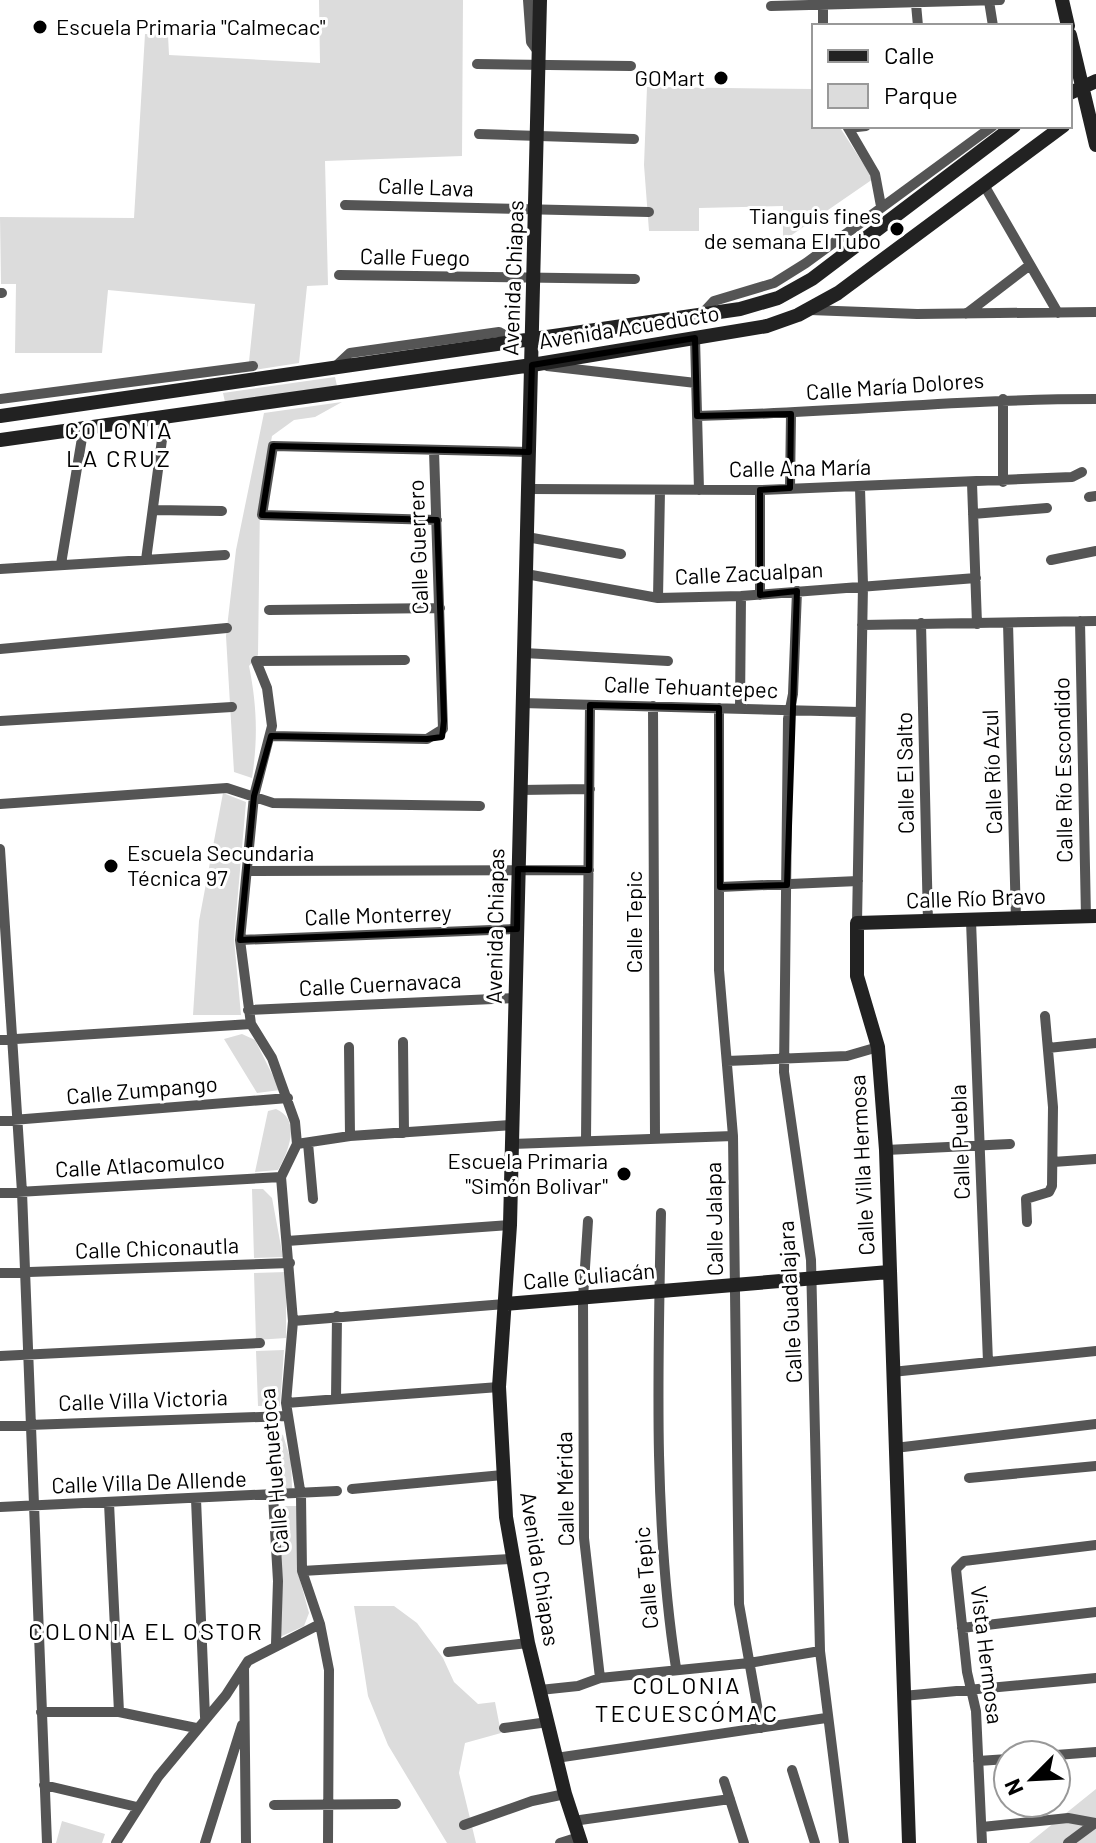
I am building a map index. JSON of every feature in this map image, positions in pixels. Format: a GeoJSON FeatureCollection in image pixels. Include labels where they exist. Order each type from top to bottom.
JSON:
{"type":"FeatureCollection","features":[{"type":"Feature","properties":{"kind":"street"},"geometry":{"type":"LineString","coordinates":[[528,0],[531,42],[541,58]]}},
{"type":"Feature","properties":{"kind":"street","name":"Avenida Chiapas"},"geometry":{"type":"LineString","coordinates":[[540,0],[541,58],[533,280],[525,341],[532,365],[510,1225],[499,1387],[511,1559],[556,1758],[580,1840]]}},
{"type":"Feature","properties":{"kind":"street"},"geometry":{"type":"LineString","coordinates":[[1062,0],[1068,24]]}},
{"type":"Feature","properties":{"kind":"street"},"geometry":{"type":"LineString","coordinates":[[771,6],[995,1],[993,24]]}},
{"type":"Feature","properties":{"kind":"street"},"geometry":{"type":"LineString","coordinates":[[916,4],[918,24]]}},
{"type":"Feature","properties":{"kind":"street"},"geometry":{"type":"LineString","coordinates":[[823,5],[823,24]]}},
{"type":"Feature","properties":{"kind":"street"},"geometry":{"type":"LineString","coordinates":[[1072,43],[1083,87],[1092,107],[1096,145]]}},
{"type":"Feature","properties":{"kind":"street"},"geometry":{"type":"LineString","coordinates":[[477,64],[541,58],[631,66]]}},
{"type":"Feature","properties":{"kind":"street"},"geometry":{"type":"LineString","coordinates":[[1072,120],[1092,107]]}},
{"type":"Feature","properties":{"kind":"street"},"geometry":{"type":"LineString","coordinates":[[848,128],[875,174],[881,206]]}},
{"type":"Feature","properties":{"kind":"street"},"geometry":{"type":"LineString","coordinates":[[701,315],[714,301],[774,283],[990,128]]}},
{"type":"Feature","properties":{"kind":"street","name":"Avenida Acueducto"},"geometry":{"type":"LineString","coordinates":[[0,416],[701,315],[778,298],[812,279],[1011,128]]}},
{"type":"Feature","properties":{"kind":"street","name":"Avenida Acueducto"},"geometry":{"type":"LineString","coordinates":[[0,440],[532,365],[767,326],[838,293],[1060,128]]}},
{"type":"Feature","properties":{"kind":"street"},"geometry":{"type":"LineString","coordinates":[[479,134],[634,139]]}},
{"type":"Feature","properties":{"kind":"street"},"geometry":{"type":"LineString","coordinates":[[984,185],[1058,313]]}},
{"type":"Feature","properties":{"kind":"street","name":"Calle Lava"},"geometry":{"type":"LineString","coordinates":[[345,205],[649,212]]}},
{"type":"Feature","properties":{"kind":"street"},"geometry":{"type":"LineString","coordinates":[[966,314],[1030,265]]}},
{"type":"Feature","properties":{"kind":"street","name":"Calle Fuego"},"geometry":{"type":"LineString","coordinates":[[339,275],[635,279]]}},
{"type":"Feature","properties":{"kind":"street"},"geometry":{"type":"LineString","coordinates":[[807,310],[966,314],[1096,312]]}},
{"type":"Feature","properties":{"kind":"street"},"geometry":{"type":"LineString","coordinates":[[695,338],[699,490]]}},
{"type":"Feature","properties":{"kind":"street"},"geometry":{"type":"LineString","coordinates":[[532,365],[696,383]]}},
{"type":"Feature","properties":{"kind":"street"},"geometry":{"type":"LineString","coordinates":[[0,399],[253,366]]}},
{"type":"Feature","properties":{"kind":"street"},"geometry":{"type":"LineString","coordinates":[[1003,399],[1003,482]]}},
{"type":"Feature","properties":{"kind":"street","name":"Calle María Dolores"},"geometry":{"type":"LineString","coordinates":[[697,416],[791,414],[1003,399],[1096,399]]}},
{"type":"Feature","properties":{"kind":"street"},"geometry":{"type":"LineString","coordinates":[[790,488],[791,414]]}},
{"type":"Feature","properties":{"kind":"street"},"geometry":{"type":"LineString","coordinates":[[146,560],[165,417]]}},
{"type":"Feature","properties":{"kind":"street"},"geometry":{"type":"LineString","coordinates":[[61,564],[84,426]]}},
{"type":"Feature","properties":{"kind":"street"},"geometry":{"type":"LineString","coordinates":[[434,451],[273,446],[262,515],[437,520]]}},
{"type":"Feature","properties":{"kind":"street","name":"Calle Guerrero"},"geometry":{"type":"LineString","coordinates":[[271,736],[427,739],[439,735],[444,721],[434,451],[529,452]]}},
{"type":"Feature","properties":{"kind":"street","name":"Calle Ana María"},"geometry":{"type":"LineString","coordinates":[[529,489],[860,488],[1003,482],[1077,474]]}},
{"type":"Feature","properties":{"kind":"street"},"geometry":{"type":"LineString","coordinates":[[972,483],[977,624]]}},
{"type":"Feature","properties":{"kind":"street","name":"Calle Villa Hermosa"},"geometry":{"type":"LineString","coordinates":[[860,488],[863,585],[857,976],[878,1047],[886,1150],[909,1843]]}},
{"type":"Feature","properties":{"kind":"street"},"geometry":{"type":"LineString","coordinates":[[760,490],[760,595]]}},
{"type":"Feature","properties":{"kind":"street"},"geometry":{"type":"LineString","coordinates":[[658,598],[660,491]]}},
{"type":"Feature","properties":{"kind":"street"},"geometry":{"type":"LineString","coordinates":[[973,514],[1047,508]]}},
{"type":"Feature","properties":{"kind":"street"},"geometry":{"type":"LineString","coordinates":[[153,510],[222,511]]}},
{"type":"Feature","properties":{"kind":"street"},"geometry":{"type":"LineString","coordinates":[[527,537],[621,554]]}},
{"type":"Feature","properties":{"kind":"street"},"geometry":{"type":"LineString","coordinates":[[1051,560],[1096,551]]}},
{"type":"Feature","properties":{"kind":"street"},"geometry":{"type":"LineString","coordinates":[[0,569],[225,555]]}},
{"type":"Feature","properties":{"kind":"street","name":"Calle Zacualpan"},"geometry":{"type":"LineString","coordinates":[[526,574],[658,598],[760,595],[976,578]]}},
{"type":"Feature","properties":{"kind":"street","name":"Calle Guadalajara"},"geometry":{"type":"LineString","coordinates":[[797,591],[791,710],[784,1058],[812,1279],[820,1651],[844,1843]]}},
{"type":"Feature","properties":{"kind":"street"},"geometry":{"type":"LineString","coordinates":[[740,709],[741,596]]}},
{"type":"Feature","properties":{"kind":"street"},"geometry":{"type":"LineString","coordinates":[[269,610],[440,608]]}},
{"type":"Feature","properties":{"kind":"street","name":"Calle Río Escondido"},"geometry":{"type":"LineString","coordinates":[[1080,621],[1091,916]]}},
{"type":"Feature","properties":{"kind":"street"},"geometry":{"type":"LineString","coordinates":[[862,625],[1096,621]]}},
{"type":"Feature","properties":{"kind":"street","name":"Calle El Salto"},"geometry":{"type":"LineString","coordinates":[[921,623],[928,922]]}},
{"type":"Feature","properties":{"kind":"street","name":"Calle Río Azul"},"geometry":{"type":"LineString","coordinates":[[1008,623],[1016,919]]}},
{"type":"Feature","properties":{"kind":"street"},"geometry":{"type":"LineString","coordinates":[[0,649],[227,628]]}},
{"type":"Feature","properties":{"kind":"street"},"geometry":{"type":"LineString","coordinates":[[524,653],[668,661]]}},
{"type":"Feature","properties":{"kind":"street"},"geometry":{"type":"LineString","coordinates":[[313,1199],[302,1144],[288,1098],[272,1058],[251,1024],[240,940],[254,796],[271,736],[267,688],[256,661],[405,660]]}},
{"type":"Feature","properties":{"kind":"street","name":"Calle Tehuantepec"},"geometry":{"type":"LineString","coordinates":[[522,703],[860,712]]}},
{"type":"Feature","properties":{"kind":"street"},"geometry":{"type":"LineString","coordinates":[[586,1140],[590,705]]}},
{"type":"Feature","properties":{"kind":"street","name":"Calle Tepic"},"geometry":{"type":"LineString","coordinates":[[653,706],[655,1138]]}},
{"type":"Feature","properties":{"kind":"street"},"geometry":{"type":"LineString","coordinates":[[0,721],[232,707]]}},
{"type":"Feature","properties":{"kind":"street","name":"Calle Jalapa"},"geometry":{"type":"LineString","coordinates":[[719,708],[719,970],[733,1136],[739,1604],[761,1728]]}},
{"type":"Feature","properties":{"kind":"street"},"geometry":{"type":"LineString","coordinates":[[0,804],[227,788],[273,803],[480,806]]}},
{"type":"Feature","properties":{"kind":"street"},"geometry":{"type":"LineString","coordinates":[[520,790],[590,789]]}},
{"type":"Feature","properties":{"kind":"street"},"geometry":{"type":"LineString","coordinates":[[0,849],[4,959],[22,1192],[47,1843]]}},
{"type":"Feature","properties":{"kind":"street"},"geometry":{"type":"LineString","coordinates":[[248,871],[589,870]]}},
{"type":"Feature","properties":{"kind":"street"},"geometry":{"type":"LineString","coordinates":[[720,887],[858,881]]}},
{"type":"Feature","properties":{"kind":"street","name":"Calle Río Bravo"},"geometry":{"type":"LineString","coordinates":[[857,923],[1091,916]]}},
{"type":"Feature","properties":{"kind":"street","name":"Calle Puebla"},"geometry":{"type":"LineString","coordinates":[[971,921],[988,1362]]}},
{"type":"Feature","properties":{"kind":"street","name":"Calle Monterrey"},"geometry":{"type":"LineString","coordinates":[[240,940],[517,929]]}},
{"type":"Feature","properties":{"kind":"street","name":"Calle Cuernavaca"},"geometry":{"type":"LineString","coordinates":[[248,1010],[515,998]]}},
{"type":"Feature","properties":{"kind":"street"},"geometry":{"type":"LineString","coordinates":[[1027,1222],[1026,1199],[1051,1190],[1053,1162],[1045,1016]]}},
{"type":"Feature","properties":{"kind":"street"},"geometry":{"type":"LineString","coordinates":[[0,1040],[251,1024]]}},
{"type":"Feature","properties":{"kind":"street"},"geometry":{"type":"LineString","coordinates":[[403,1042],[404,1133]]}},
{"type":"Feature","properties":{"kind":"street"},"geometry":{"type":"LineString","coordinates":[[1048,1048],[1096,1043]]}},
{"type":"Feature","properties":{"kind":"street"},"geometry":{"type":"LineString","coordinates":[[349,1047],[350,1136]]}},
{"type":"Feature","properties":{"kind":"street"},"geometry":{"type":"LineString","coordinates":[[727,1061],[847,1056],[878,1047]]}},
{"type":"Feature","properties":{"kind":"street","name":"Calle Zumpango"},"geometry":{"type":"LineString","coordinates":[[0,1121],[288,1098]]}},
{"type":"Feature","properties":{"kind":"street"},"geometry":{"type":"LineString","coordinates":[[281,1177],[302,1144],[350,1136],[512,1125]]}},
{"type":"Feature","properties":{"kind":"street"},"geometry":{"type":"LineString","coordinates":[[512,1144],[733,1136]]}},
{"type":"Feature","properties":{"kind":"street"},"geometry":{"type":"LineString","coordinates":[[886,1150],[1010,1144]]}},
{"type":"Feature","properties":{"kind":"street"},"geometry":{"type":"LineString","coordinates":[[1053,1162],[1096,1159]]}},
{"type":"Feature","properties":{"kind":"street","name":"Calle Atlacomulco"},"geometry":{"type":"LineString","coordinates":[[0,1193],[281,1177]]}},
{"type":"Feature","properties":{"kind":"street","name":"Calle Huehuetoca"},"geometry":{"type":"LineString","coordinates":[[281,1177],[293,1321],[286,1403],[301,1496],[302,1571],[320,1624],[329,1670],[328,1804]]}},
{"type":"Feature","properties":{"kind":"street","name":"Calle Tepic"},"geometry":{"type":"LineString","coordinates":[[661,1213],[661,1537],[666,1606],[676,1668]]}},
{"type":"Feature","properties":{"kind":"street","name":"Calle Mérida"},"geometry":{"type":"LineString","coordinates":[[588,1221],[583,1298],[584,1538],[600,1678]]}},
{"type":"Feature","properties":{"kind":"street"},"geometry":{"type":"LineString","coordinates":[[287,1241],[510,1225]]}},
{"type":"Feature","properties":{"kind":"street","name":"Calle Chiconautla"},"geometry":{"type":"LineString","coordinates":[[0,1273],[290,1263]]}},
{"type":"Feature","properties":{"kind":"street","name":"Calle Culiacán"},"geometry":{"type":"LineString","coordinates":[[293,1321],[889,1272]]}},
{"type":"Feature","properties":{"kind":"street"},"geometry":{"type":"LineString","coordinates":[[336,1399],[337,1316]]}},
{"type":"Feature","properties":{"kind":"street"},"geometry":{"type":"LineString","coordinates":[[0,1356],[260,1343]]}},
{"type":"Feature","properties":{"kind":"street"},"geometry":{"type":"LineString","coordinates":[[892,1372],[1096,1351]]}},
{"type":"Feature","properties":{"kind":"street"},"geometry":{"type":"LineString","coordinates":[[286,1403],[499,1387]]}},
{"type":"Feature","properties":{"kind":"street","name":"Calle Villa Victoria"},"geometry":{"type":"LineString","coordinates":[[0,1426],[288,1416]]}},
{"type":"Feature","properties":{"kind":"street"},"geometry":{"type":"LineString","coordinates":[[895,1448],[1096,1424]]}},
{"type":"Feature","properties":{"kind":"street"},"geometry":{"type":"LineString","coordinates":[[969,1478],[1096,1466]]}},
{"type":"Feature","properties":{"kind":"street"},"geometry":{"type":"LineString","coordinates":[[352,1489],[503,1475]]}},
{"type":"Feature","properties":{"kind":"street","name":"Calle Villa De Allende"},"geometry":{"type":"LineString","coordinates":[[0,1507],[301,1496],[337,1491]]}},
{"type":"Feature","properties":{"kind":"street"},"geometry":{"type":"LineString","coordinates":[[273,1496],[278,1581],[276,1644]]}},
{"type":"Feature","properties":{"kind":"street"},"geometry":{"type":"LineString","coordinates":[[196,1499],[205,1717]]}},
{"type":"Feature","properties":{"kind":"street"},"geometry":{"type":"LineString","coordinates":[[109,1503],[119,1712]]}},
{"type":"Feature","properties":{"kind":"street","name":"Vista Hermosa"},"geometry":{"type":"LineString","coordinates":[[982,1843],[972,1691],[956,1574],[961,1563],[1096,1545]]}},
{"type":"Feature","properties":{"kind":"street"},"geometry":{"type":"LineString","coordinates":[[302,1571],[511,1559]]}},
{"type":"Feature","properties":{"kind":"street"},"geometry":{"type":"LineString","coordinates":[[962,1628],[1096,1612]]}},
{"type":"Feature","properties":{"kind":"street"},"geometry":{"type":"LineString","coordinates":[[116,1843],[137,1807],[196,1728],[226,1695],[244,1667],[260,1653],[320,1624]]}},
{"type":"Feature","properties":{"kind":"street"},"geometry":{"type":"LineString","coordinates":[[448,1652],[528,1643]]}},
{"type":"Feature","properties":{"kind":"street"},"geometry":{"type":"LineString","coordinates":[[540,1690],[578,1686],[600,1678],[749,1663],[820,1651]]}},
{"type":"Feature","properties":{"kind":"street"},"geometry":{"type":"LineString","coordinates":[[244,1667],[246,1843]]}},
{"type":"Feature","properties":{"kind":"street"},"geometry":{"type":"LineString","coordinates":[[903,1696],[1096,1678]]}},
{"type":"Feature","properties":{"kind":"street"},"geometry":{"type":"LineString","coordinates":[[226,1695],[235,1692],[246,1700]]}},
{"type":"Feature","properties":{"kind":"street"},"geometry":{"type":"LineString","coordinates":[[41,1712],[119,1712],[196,1728]]}},
{"type":"Feature","properties":{"kind":"street"},"geometry":{"type":"LineString","coordinates":[[205,1843],[245,1715]]}},
{"type":"Feature","properties":{"kind":"street"},"geometry":{"type":"LineString","coordinates":[[556,1758],[826,1718]]}},
{"type":"Feature","properties":{"kind":"street"},"geometry":{"type":"LineString","coordinates":[[504,1728],[548,1722]]}},
{"type":"Feature","properties":{"kind":"street"},"geometry":{"type":"LineString","coordinates":[[1072,1754],[1096,1752]]}},
{"type":"Feature","properties":{"kind":"street"},"geometry":{"type":"LineString","coordinates":[[978,1761],[992,1760]]}},
{"type":"Feature","properties":{"kind":"street"},"geometry":{"type":"LineString","coordinates":[[792,1770],[815,1843]]}},
{"type":"Feature","properties":{"kind":"street"},"geometry":{"type":"LineString","coordinates":[[724,1781],[744,1843]]}},
{"type":"Feature","properties":{"kind":"street"},"geometry":{"type":"LineString","coordinates":[[44,1785],[137,1807]]}},
{"type":"Feature","properties":{"kind":"street"},"geometry":{"type":"LineString","coordinates":[[464,1825],[532,1801],[565,1794]]}},
{"type":"Feature","properties":{"kind":"street"},"geometry":{"type":"LineString","coordinates":[[573,1821],[730,1799]]}},
{"type":"Feature","properties":{"kind":"street"},"geometry":{"type":"LineString","coordinates":[[328,1804],[328,1843]]}},
{"type":"Feature","properties":{"kind":"street"},"geometry":{"type":"LineString","coordinates":[[274,1805],[396,1804]]}},
{"type":"Feature","properties":{"kind":"street"},"geometry":{"type":"LineString","coordinates":[[982,1827],[1068,1818],[1095,1823]]}},
{"type":"Feature","properties":{"kind":"street"},"geometry":{"type":"LineString","coordinates":[[1068,1843],[1095,1823]]}},
{"type":"Feature","properties":{"kind":"street"},"geometry":{"type":"LineString","coordinates":[[560,1843],[580,1840]]}},
{"type":"Feature","properties":{"kind":"highlighted area"},"geometry":{"type":"Polygon","coordinates":[[[695,338],[697,416],[791,414],[790,488],[760,490],[760,595],[797,591],[787,885],[720,887],[719,708],[590,705],[589,870],[518,869],[517,929],[240,940],[254,796],[271,736],[427,739],[442,737],[444,721],[437,520],[262,515],[273,446],[529,452],[532,365],[695,338]]]}},
{"type":"Feature","properties":{"kind":"green space"},"geometry":{"type":"Polygon","coordinates":[[[319,0],[463,0],[462,156],[325,161],[328,285],[307,286],[299,363],[248,371],[255,304],[108,290],[102,353],[15,353],[16,284],[1,284],[0,217],[134,218],[145,34],[168,35],[169,55],[320,63],[319,0]]]}},
{"type":"Feature","properties":{"kind":"green space"},"geometry":{"type":"Polygon","coordinates":[[[647,87],[812,89],[812,128],[840,128],[873,179],[783,241],[783,206],[699,208],[699,231],[649,231],[644,165],[647,87]]]}},
{"type":"Feature","properties":{"kind":"green space"},"geometry":{"type":"Polygon","coordinates":[[[335,377],[337,386],[225,402],[223,393],[335,377]]]}},
{"type":"Feature","properties":{"kind":"green space"},"geometry":{"type":"Polygon","coordinates":[[[342,402],[315,417],[294,420],[272,436],[260,504],[258,655],[249,666],[256,722],[252,778],[234,772],[226,636],[236,550],[264,413],[342,402]]]}},
{"type":"Feature","properties":{"kind":"green space"},"geometry":{"type":"Polygon","coordinates":[[[223,793],[246,802],[234,939],[241,1015],[193,1015],[199,921],[223,793]]]}},
{"type":"Feature","properties":{"kind":"green space"},"geometry":{"type":"Polygon","coordinates":[[[242,1034],[255,1040],[280,1090],[257,1093],[224,1039],[242,1034]]]}},
{"type":"Feature","properties":{"kind":"green space"},"geometry":{"type":"Polygon","coordinates":[[[276,1109],[289,1121],[289,1146],[278,1170],[255,1172],[268,1111],[276,1109]]]}},
{"type":"Feature","properties":{"kind":"green space"},"geometry":{"type":"Polygon","coordinates":[[[252,1189],[263,1189],[272,1198],[283,1257],[254,1258],[252,1189]]]}},
{"type":"Feature","properties":{"kind":"green space"},"geometry":{"type":"Polygon","coordinates":[[[286,1272],[286,1338],[256,1340],[254,1273],[286,1272]]]}},
{"type":"Feature","properties":{"kind":"green space"},"geometry":{"type":"Polygon","coordinates":[[[284,1350],[280,1406],[258,1406],[256,1351],[284,1350]]]}},
{"type":"Feature","properties":{"kind":"green space"},"geometry":{"type":"Polygon","coordinates":[[[265,1428],[283,1435],[291,1461],[292,1488],[277,1489],[276,1465],[265,1428]]]}},
{"type":"Feature","properties":{"kind":"green space"},"geometry":{"type":"Polygon","coordinates":[[[278,1506],[297,1506],[297,1569],[309,1613],[304,1626],[280,1637],[278,1506]]]}},
{"type":"Feature","properties":{"kind":"green space"},"geometry":{"type":"Polygon","coordinates":[[[354,1606],[394,1606],[417,1623],[443,1658],[454,1682],[478,1704],[495,1702],[501,1733],[465,1743],[459,1773],[476,1843],[447,1843],[388,1745],[368,1696],[354,1606]]]}},
{"type":"Feature","properties":{"kind":"green space"},"geometry":{"type":"Polygon","coordinates":[[[1096,1789],[1096,1843],[1029,1843],[1059,1819],[1072,1819],[1072,1808],[1096,1789]]]}},
{"type":"Feature","properties":{"kind":"green space"},"geometry":{"type":"Polygon","coordinates":[[[62,1821],[105,1834],[102,1843],[56,1843],[62,1821]]]}},
{"type":"Feature","properties":{"kind":"place","name":"Escuela Primaria \"Calmecac\""},"geometry":{"type":"Point","coordinates":[40,27]}},
{"type":"Feature","properties":{"kind":"place","name":"GOMart"},"geometry":{"type":"Point","coordinates":[721,78]}},
{"type":"Feature","properties":{"kind":"place","name":"Tianguis fines de semana El Tubo"},"geometry":{"type":"Point","coordinates":[897,229]}},
{"type":"Feature","properties":{"kind":"place","name":"Escuela Secundaria Técnica 97"},"geometry":{"type":"Point","coordinates":[111,866]}},
{"type":"Feature","properties":{"kind":"place","name":"Escuela Primaria \"Simón Bolivar\""},"geometry":{"type":"Point","coordinates":[624,1174]}},
{"type":"Feature","properties":{"kind":"district","name":"COLONIA LA CRUZ"},"geometry":{"type":"Point","coordinates":[119,445]}},
{"type":"Feature","properties":{"kind":"district","name":"COLONIA EL OSTOR"},"geometry":{"type":"Point","coordinates":[146,1632]}},
{"type":"Feature","properties":{"kind":"district","name":"COLONIA TECUESCÓMAC"},"geometry":{"type":"Point","coordinates":[687,1700]}}]}
